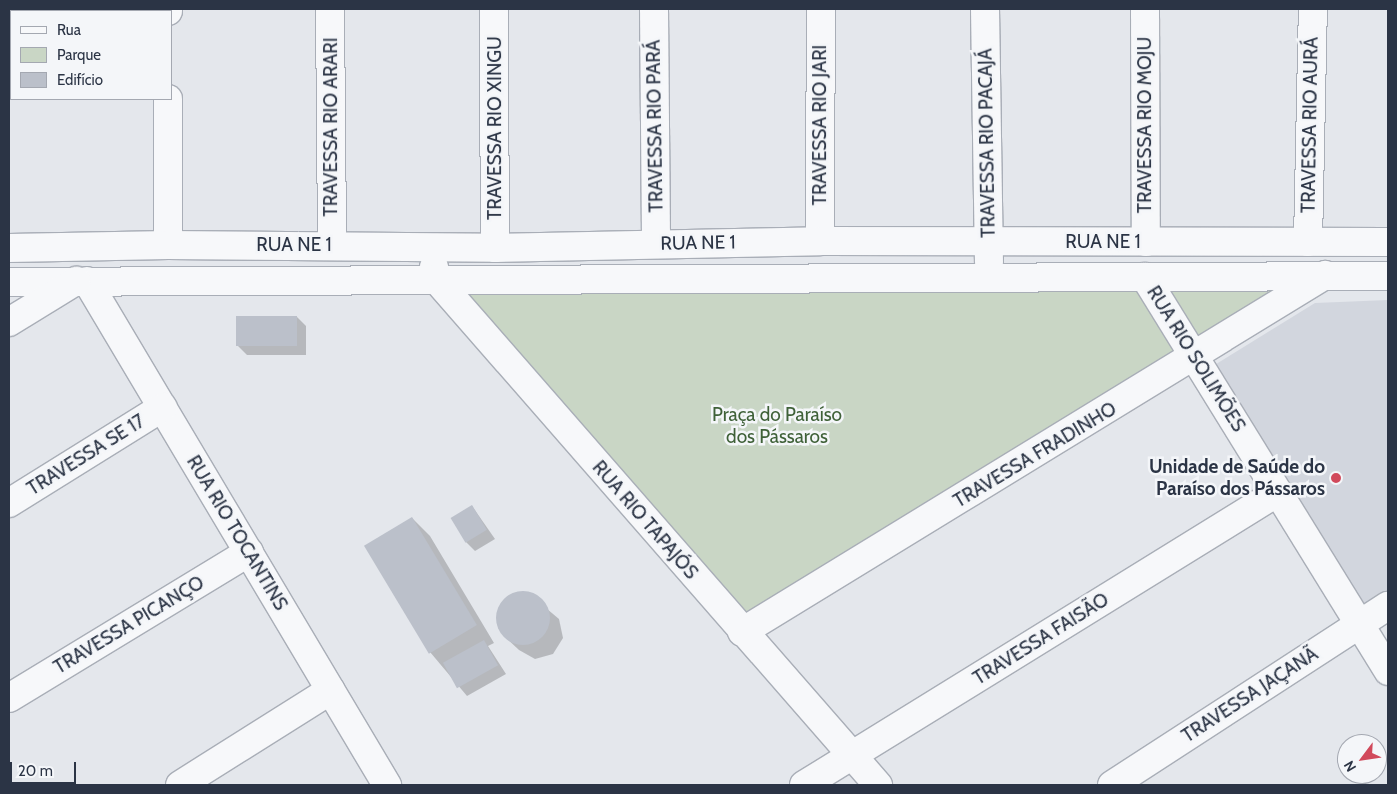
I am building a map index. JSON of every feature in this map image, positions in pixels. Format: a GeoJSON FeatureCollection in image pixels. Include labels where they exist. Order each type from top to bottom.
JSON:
{"type":"FeatureCollection","features":[{"type":"Feature","properties":{"kind":"street","name":"TRAVESSA RIO ARARI"},"geometry":{"type":"LineString","coordinates":[[330,9],[332,245]]}},
{"type":"Feature","properties":{"kind":"street","name":"TRAVESSA RIO XINGU"},"geometry":{"type":"LineString","coordinates":[[494,9],[495,248]]}},
{"type":"Feature","properties":{"kind":"street","name":"TRAVESSA RIO PARÁ"},"geometry":{"type":"LineString","coordinates":[[654,9],[656,244]]}},
{"type":"Feature","properties":{"kind":"street","name":"TRAVESSA RIO JARI"},"geometry":{"type":"LineString","coordinates":[[820,241],[821,9]]}},
{"type":"Feature","properties":{"kind":"street","name":"TRAVESSA RIO PACAJÁ"},"geometry":{"type":"LineString","coordinates":[[984,9],[989,278]]}},
{"type":"Feature","properties":{"kind":"street","name":"TRAVESSA RIO MOJU"},"geometry":{"type":"LineString","coordinates":[[1145,9],[1146,242]]}},
{"type":"Feature","properties":{"kind":"street","name":"TRAVESSA RIO AURÁ"},"geometry":{"type":"LineString","coordinates":[[1308,242],[1312,9]]}},
{"type":"Feature","properties":{"kind":"street"},"geometry":{"type":"LineString","coordinates":[[168,100],[168,245]]}},
{"type":"Feature","properties":{"kind":"street","name":"RUA NE 1"},"geometry":{"type":"LineString","coordinates":[[9,248],[168,245],[332,245],[495,248],[820,241],[989,243],[1388,242]]}},
{"type":"Feature","properties":{"kind":"street"},"geometry":{"type":"LineString","coordinates":[[430,246],[436,279]]}},
{"type":"Feature","properties":{"kind":"street","name":"TRAVESSA FRADINHO"},"geometry":{"type":"LineString","coordinates":[[742,632],[1195,357],[1326,275]]}},
{"type":"Feature","properties":{"kind":"street","name":"RUA NE 1"},"geometry":{"type":"LineString","coordinates":[[9,282],[1388,276]]}},
{"type":"Feature","properties":{"kind":"street","name":"RUA RIO SOLIMÕES"},"geometry":{"type":"LineString","coordinates":[[1145,277],[1388,671]]}},
{"type":"Feature","properties":{"kind":"street","name":"RUA RIO TAPAJÓS"},"geometry":{"type":"LineString","coordinates":[[436,279],[742,632],[878,785]]}},
{"type":"Feature","properties":{"kind":"street"},"geometry":{"type":"LineString","coordinates":[[9,322],[82,281]]}},
{"type":"Feature","properties":{"kind":"street","name":"RUA RIO TOCANTINS"},"geometry":{"type":"LineString","coordinates":[[82,281],[162,407],[387,785]]}},
{"type":"Feature","properties":{"kind":"street","name":"TRAVESSA SE 17"},"geometry":{"type":"LineString","coordinates":[[9,503],[162,407]]}},
{"type":"Feature","properties":{"kind":"street","name":"TRAVESSA FAISÃO"},"geometry":{"type":"LineString","coordinates":[[804,785],[1278,492]]}},
{"type":"Feature","properties":{"kind":"street","name":"TRAVESSA PICANÇO"},"geometry":{"type":"LineString","coordinates":[[9,698],[249,552]]}},
{"type":"Feature","properties":{"kind":"street","name":"TRAVESSA JAÇANÃ"},"geometry":{"type":"LineString","coordinates":[[1112,785],[1388,606]]}},
{"type":"Feature","properties":{"kind":"street"},"geometry":{"type":"LineString","coordinates":[[180,785],[331,690]]}},
{"type":"Feature","properties":{"kind":"shaded area","name":"Unidade de Saúde do Paraíso dos Pássaros"},"geometry":{"type":"Polygon","coordinates":[[[1388,300],[1388,591],[1365,606],[1213,366],[1315,303],[1388,300]]]}},
{"type":"Feature","properties":{"kind":"green space","name":"Praça do Paraíso dos Pássaros"},"geometry":{"type":"Polygon","coordinates":[[[443,272],[1294,282],[748,622],[443,272]]]}},
{"type":"Feature","properties":{"kind":"building"},"geometry":{"type":"Polygon","coordinates":[[[236,316],[297,316],[297,346],[236,346],[236,316]]]}},
{"type":"Feature","properties":{"kind":"building"},"geometry":{"type":"Polygon","coordinates":[[[472,505],[487,530],[466,543],[451,518],[472,505]]]}},
{"type":"Feature","properties":{"kind":"building"},"geometry":{"type":"Polygon","coordinates":[[[412,517],[477,625],[429,654],[364,546],[412,517]]]}},
{"type":"Feature","properties":{"kind":"building"},"geometry":{"type":"Polygon","coordinates":[[[523,591],[533,593],[542,599],[548,608],[550,618],[548,628],[542,637],[533,643],[523,645],[513,643],[504,637],[498,628],[496,618],[498,608],[504,599],[513,593],[523,591]]]}},
{"type":"Feature","properties":{"kind":"building"},"geometry":{"type":"Polygon","coordinates":[[[484,640],[498,665],[457,688],[443,663],[484,640]]]}},
{"type":"Feature","properties":{"kind":"place","name":"Unidade de Saúde do Paraíso dos Pássaros"},"geometry":{"type":"Point","coordinates":[1336,478]}}]}
